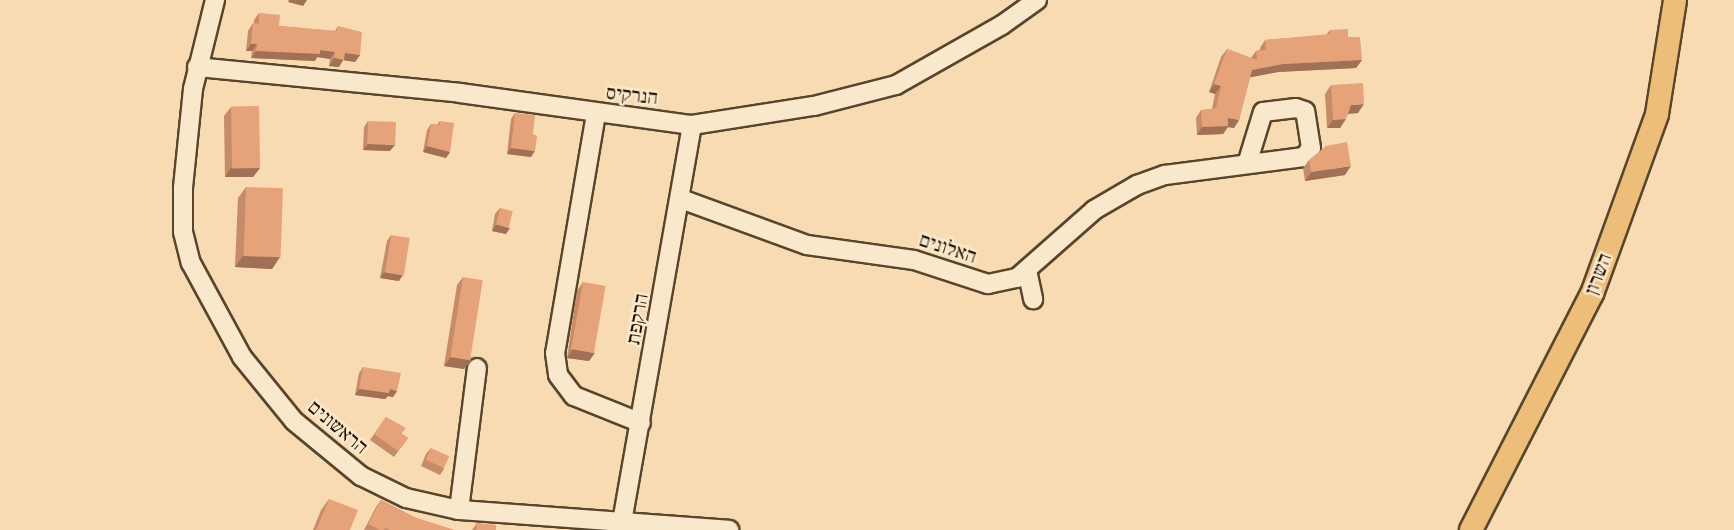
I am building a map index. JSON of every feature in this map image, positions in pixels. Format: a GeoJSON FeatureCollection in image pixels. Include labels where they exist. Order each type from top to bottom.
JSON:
{"type":"FeatureCollection","features":[{"type":"Feature","properties":{"kind":"main road","name":"השרון"},"geometry":{"type":"LineString","coordinates":[[1471,530],[1592,294],[1657,114],[1675,0]]}},
{"type":"Feature","properties":{"kind":"street","name":"הראשונים"},"geometry":{"type":"LineString","coordinates":[[215,0],[197,67],[186,146],[183,231],[191,263],[243,357],[294,421],[361,476],[406,498],[459,510],[729,530]]}},
{"type":"Feature","properties":{"kind":"street","name":"הנרקיס"},"geometry":{"type":"LineString","coordinates":[[197,67],[460,93],[596,114],[692,124],[814,106],[896,85],[1002,25],[1037,0]]}},
{"type":"Feature","properties":{"kind":"street"},"geometry":{"type":"LineString","coordinates":[[596,114],[555,353],[558,375],[574,396],[641,423]]}},
{"type":"Feature","properties":{"kind":"street","name":"הרקפת"},"geometry":{"type":"LineString","coordinates":[[622,522],[681,199],[692,124]]}},
{"type":"Feature","properties":{"kind":"street","name":"האלונים"},"geometry":{"type":"LineString","coordinates":[[681,199],[800,243],[914,260],[975,281],[1005,281],[1028,270],[1094,210],[1137,185],[1165,175],[1246,164]]}},
{"type":"Feature","properties":{"kind":"street"},"geometry":{"type":"LineString","coordinates":[[1028,270],[1033,298]]}},
{"type":"Feature","properties":{"kind":"street"},"geometry":{"type":"LineString","coordinates":[[459,510],[477,368]]}},
{"type":"Feature","properties":{"kind":"building"},"geometry":{"type":"Polygon","coordinates":[[[259,13],[280,15],[279,26],[337,31],[338,26],[362,32],[360,55],[345,53],[344,60],[334,58],[335,52],[320,50],[320,54],[256,51],[257,44],[251,44],[253,23],[259,24],[259,13]]]}},
{"type":"Feature","properties":{"kind":"building"},"geometry":{"type":"Polygon","coordinates":[[[1348,29],[1348,37],[1360,37],[1362,60],[1283,64],[1252,70],[1239,120],[1228,118],[1228,126],[1202,127],[1201,110],[1216,108],[1221,86],[1214,84],[1227,49],[1257,60],[1256,51],[1266,50],[1265,40],[1330,34],[1330,30],[1348,29]]]}},
{"type":"Feature","properties":{"kind":"building"},"geometry":{"type":"Polygon","coordinates":[[[1363,83],[1364,104],[1351,105],[1346,119],[1333,120],[1331,85],[1363,83]]]}},
{"type":"Feature","properties":{"kind":"building"},"geometry":{"type":"Polygon","coordinates":[[[231,106],[259,106],[260,168],[232,168],[231,106]]]}},
{"type":"Feature","properties":{"kind":"building"},"geometry":{"type":"Polygon","coordinates":[[[515,113],[535,115],[533,134],[537,136],[535,151],[511,148],[515,113]]]}},
{"type":"Feature","properties":{"kind":"building"},"geometry":{"type":"Polygon","coordinates":[[[368,121],[396,122],[395,145],[367,144],[368,121]]]}},
{"type":"Feature","properties":{"kind":"building"},"geometry":{"type":"Polygon","coordinates":[[[440,121],[454,123],[450,152],[427,146],[431,124],[440,125],[440,121]]]}},
{"type":"Feature","properties":{"kind":"building"},"geometry":{"type":"Polygon","coordinates":[[[1347,142],[1351,166],[1311,172],[1309,160],[1326,146],[1347,142]]]}},
{"type":"Feature","properties":{"kind":"building"},"geometry":{"type":"Polygon","coordinates":[[[246,187],[283,188],[281,257],[244,256],[246,187]]]}},
{"type":"Feature","properties":{"kind":"building"},"geometry":{"type":"Polygon","coordinates":[[[500,208],[513,211],[509,227],[496,225],[500,208]]]}},
{"type":"Feature","properties":{"kind":"building"},"geometry":{"type":"Polygon","coordinates":[[[391,235],[410,238],[404,276],[385,273],[391,235]]]}},
{"type":"Feature","properties":{"kind":"building"},"geometry":{"type":"Polygon","coordinates":[[[463,277],[483,280],[470,360],[450,357],[463,277]]]}},
{"type":"Feature","properties":{"kind":"building"},"geometry":{"type":"Polygon","coordinates":[[[583,282],[606,286],[594,353],[571,349],[583,282]]]}},
{"type":"Feature","properties":{"kind":"building"},"geometry":{"type":"Polygon","coordinates":[[[363,367],[401,373],[397,391],[390,389],[389,393],[359,389],[363,367]]]}},
{"type":"Feature","properties":{"kind":"building"},"geometry":{"type":"Polygon","coordinates":[[[386,417],[406,428],[401,434],[408,438],[398,451],[374,434],[386,417]]]}},
{"type":"Feature","properties":{"kind":"building"},"geometry":{"type":"Polygon","coordinates":[[[431,448],[449,456],[444,468],[426,460],[431,448]]]}},
{"type":"Feature","properties":{"kind":"building"},"geometry":{"type":"Polygon","coordinates":[[[329,499],[358,510],[350,530],[316,530],[329,499]]]}},
{"type":"Feature","properties":{"kind":"building"},"geometry":{"type":"Polygon","coordinates":[[[381,500],[416,518],[454,530],[390,530],[385,528],[380,530],[368,524],[381,500]]]}},
{"type":"Feature","properties":{"kind":"building"},"geometry":{"type":"Polygon","coordinates":[[[477,523],[496,525],[496,530],[476,530],[477,523]]]}}]}
